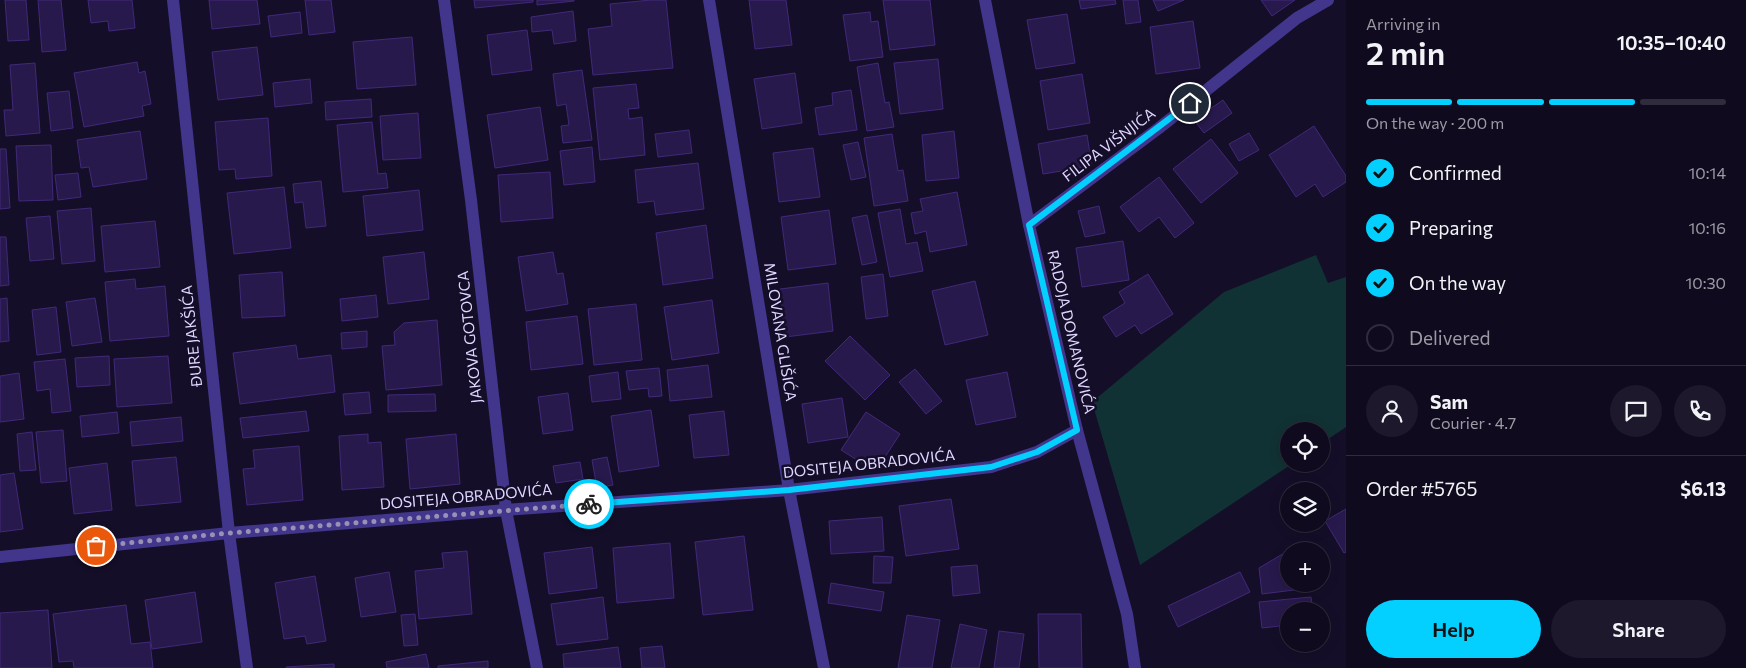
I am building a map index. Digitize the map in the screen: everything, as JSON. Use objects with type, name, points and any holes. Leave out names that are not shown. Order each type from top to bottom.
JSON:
[{"type":"street","name":"ĐURE JAKŠIĆA","points":[[172,0],[230,533],[247,668]]},
{"type":"street","name":"JAKOVA GOTOVCA","points":[[444,0],[471,200],[506,510],[537,668]]},
{"type":"street","name":"MILOVANA GLIŠIĆA","points":[[709,0],[789,490],[824,668]]},
{"type":"street","name":"RADOJA DOMANOVIĆA","points":[[986,0],[1029,225],[1077,430],[1127,614],[1135,668]]},
{"type":"street","name":"FILIPA VIŠNJIĆA","points":[[1029,225],[1159,128],[1298,18],[1328,0]]},
{"type":"street","name":"DOSITEJA OBRADOVIĆA","points":[[0,556],[230,533],[506,510],[789,490],[991,467],[1037,452],[1077,430]]},
{"type":"green space","points":[[1316,255],[1328,283],[1346,277],[1346,427],[1330,438],[1330,422],[1280,422],[1280,472],[1140,565],[1092,402],[1224,292]]},
{"type":"building","points":[[5,0],[26,0],[29,40],[8,41]]},
{"type":"building","points":[[38,0],[61,0],[66,50],[42,52]]},
{"type":"building","points":[[88,0],[132,0],[135,28],[109,31],[108,21],[91,23]]},
{"type":"building","points":[[209,0],[257,0],[260,24],[212,29]]},
{"type":"building","points":[[305,0],[331,0],[335,32],[309,35]]},
{"type":"building","points":[[474,0],[533,0],[533,2],[475,8]]},
{"type":"building","points":[[537,0],[574,0],[574,1],[537,5]]},
{"type":"building","points":[[666,0],[673,68],[593,75],[588,29],[612,26],[610,4]]},
{"type":"building","points":[[749,0],[786,0],[792,45],[755,49]]},
{"type":"building","points":[[883,0],[930,0],[935,45],[890,50]]},
{"type":"building","points":[[1079,0],[1115,0],[1116,4],[1081,9]]},
{"type":"building","points":[[1123,0],[1138,0],[1141,22],[1126,24]]},
{"type":"building","points":[[1153,0],[1184,0],[1158,11]]},
{"type":"building","points":[[1261,0],[1295,0],[1272,16]]},
{"type":"building","points":[[573,11],[576,41],[554,44],[552,30],[532,32],[531,17]]},
{"type":"building","points":[[300,12],[302,33],[271,37],[268,16]]},
{"type":"building","points":[[870,12],[871,22],[878,21],[883,57],[850,61],[843,15]]},
{"type":"building","points":[[1067,14],[1075,63],[1036,69],[1027,20]]},
{"type":"building","points":[[1193,21],[1200,68],[1156,74],[1150,27]]},
{"type":"building","points":[[527,30],[532,70],[492,75],[487,35]]},
{"type":"building","points":[[412,37],[416,85],[357,89],[353,42]]},
{"type":"building","points":[[257,47],[263,95],[218,100],[212,52]]},
{"type":"building","points":[[938,59],[943,109],[900,114],[894,63]]},
{"type":"building","points":[[137,62],[139,73],[145,71],[151,104],[142,106],[144,116],[84,127],[74,73]]},
{"type":"building","points":[[35,63],[40,133],[6,136],[4,110],[13,110],[10,65]]},
{"type":"building","points":[[878,63],[885,103],[889,102],[894,127],[867,131],[857,67]]},
{"type":"building","points":[[582,70],[592,140],[563,143],[561,126],[569,125],[566,104],[557,106],[553,74]]},
{"type":"building","points":[[795,73],[802,123],[762,129],[754,79]]},
{"type":"building","points":[[1082,74],[1090,123],[1048,130],[1040,81]]},
{"type":"building","points":[[310,79],[312,103],[275,107],[273,83]]},
{"type":"building","points":[[636,84],[639,108],[628,109],[629,119],[642,117],[645,155],[600,160],[593,88]]},
{"type":"building","points":[[851,90],[857,130],[819,135],[815,108],[833,105],[832,93]]},
{"type":"building","points":[[69,91],[73,128],[51,131],[47,93]]},
{"type":"building","points":[[371,99],[372,117],[326,120],[325,102]]},
{"type":"building","points":[[1223,100],[1232,113],[1204,133],[1194,120]]},
{"type":"building","points":[[540,107],[548,160],[495,168],[487,115]]},
{"type":"building","points":[[418,113],[421,158],[383,160],[380,116]]},
{"type":"building","points":[[268,118],[272,176],[236,179],[235,169],[219,170],[215,122]]},
{"type":"building","points":[[372,122],[378,174],[386,173],[388,188],[343,192],[337,125]]},
{"type":"building","points":[[1314,126],[1346,176],[1346,182],[1323,197],[1315,184],[1296,197],[1269,155]]},
{"type":"building","points":[[689,130],[692,153],[658,157],[655,134]]},
{"type":"building","points":[[140,131],[147,179],[93,187],[89,167],[81,168],[77,140]]},
{"type":"building","points":[[954,131],[959,178],[926,181],[922,135]]},
{"type":"building","points":[[1249,133],[1259,150],[1239,161],[1229,144]]},
{"type":"building","points":[[892,134],[898,171],[903,170],[908,201],[874,206],[864,138]]},
{"type":"building","points":[[1087,135],[1092,166],[1043,174],[1038,144]]},
{"type":"building","points":[[1211,139],[1238,173],[1201,203],[1173,169]]},
{"type":"building","points":[[858,142],[866,177],[851,180],[843,145]]},
{"type":"building","points":[[51,145],[53,200],[19,201],[16,146]]},
{"type":"building","points":[[592,147],[595,182],[564,185],[560,151]]},
{"type":"building","points":[[813,148],[820,197],[779,202],[773,153]]},
{"type":"building","points":[[0,149],[6,149],[10,208],[0,209]]},
{"type":"building","points":[[698,163],[704,209],[656,215],[654,201],[638,203],[635,170]]},
{"type":"building","points":[[550,172],[553,218],[501,222],[498,175]]},
{"type":"building","points":[[78,173],[81,197],[58,200],[55,175]]},
{"type":"building","points":[[1159,177],[1194,223],[1175,238],[1159,217],[1139,232],[1120,207]]},
{"type":"building","points":[[321,181],[326,226],[306,228],[303,202],[295,203],[293,184]]},
{"type":"building","points":[[284,187],[291,248],[234,254],[227,193]]},
{"type":"building","points":[[419,190],[423,230],[367,236],[363,196]]},
{"type":"building","points":[[957,192],[967,245],[930,252],[926,231],[915,234],[911,213],[923,211],[920,199]]},
{"type":"building","points":[[1099,206],[1105,233],[1085,237],[1078,211]]},
{"type":"building","points":[[91,208],[95,261],[62,264],[57,211]]},
{"type":"building","points":[[900,209],[906,244],[917,242],[923,271],[890,277],[878,213]]},
{"type":"building","points":[[829,210],[836,264],[788,270],[781,217]]},
{"type":"building","points":[[867,215],[877,262],[862,265],[852,218]]},
{"type":"building","points":[[50,216],[54,259],[30,261],[26,218]]},
{"type":"building","points":[[155,221],[160,267],[105,272],[101,226]]},
{"type":"building","points":[[706,225],[713,278],[663,285],[656,233]]},
{"type":"building","points":[[0,237],[6,237],[9,285],[0,286]]},
{"type":"building","points":[[1123,241],[1129,280],[1082,287],[1076,248]]},
{"type":"building","points":[[424,252],[429,299],[388,304],[383,257]]},
{"type":"building","points":[[553,252],[557,274],[563,273],[568,304],[526,311],[518,257]]},
{"type":"building","points":[[282,272],[285,316],[242,318],[239,275]]},
{"type":"building","points":[[883,274],[888,316],[866,319],[861,277]]},
{"type":"building","points":[[1148,274],[1173,314],[1141,334],[1135,325],[1116,337],[1103,317],[1125,303],[1119,292]]},
{"type":"building","points":[[135,279],[136,289],[165,286],[169,336],[110,341],[105,282]]},
{"type":"building","points":[[975,281],[988,335],[945,345],[932,291]]},
{"type":"building","points":[[828,283],[833,331],[785,337],[780,289]]},
{"type":"building","points":[[376,295],[378,317],[342,321],[340,299]]},
{"type":"building","points":[[7,298],[9,341],[0,342],[0,299]]},
{"type":"building","points":[[95,298],[102,342],[72,346],[66,302]]},
{"type":"building","points":[[712,300],[719,353],[672,360],[664,307]]},
{"type":"building","points":[[636,304],[642,360],[594,365],[588,309]]},
{"type":"building","points":[[56,307],[61,352],[37,355],[32,310]]},
{"type":"building","points":[[577,316],[583,364],[531,370],[526,322]]},
{"type":"building","points":[[437,320],[442,385],[386,390],[382,346],[395,345],[394,332],[404,323]]},
{"type":"building","points":[[367,331],[367,347],[342,349],[341,333]]},
{"type":"building","points":[[850,336],[890,375],[865,400],[825,361]]},
{"type":"building","points":[[296,345],[298,359],[331,355],[335,392],[240,404],[233,353]]},
{"type":"building","points":[[109,356],[110,385],[77,387],[75,358]]},
{"type":"building","points":[[168,356],[172,403],[117,407],[114,359]]},
{"type":"building","points":[[65,359],[71,411],[52,413],[50,389],[37,391],[34,362]]},
{"type":"building","points":[[708,365],[712,397],[670,401],[667,370]]},
{"type":"building","points":[[659,368],[662,396],[649,397],[648,388],[629,390],[626,371]]},
{"type":"building","points":[[915,369],[942,401],[926,414],[899,382]]},
{"type":"building","points":[[618,372],[621,399],[592,402],[589,376]]},
{"type":"building","points":[[1007,372],[1016,417],[976,425],[966,380]]},
{"type":"building","points":[[19,373],[24,419],[0,422],[0,376]]},
{"type":"building","points":[[369,392],[371,413],[345,415],[343,394]]},
{"type":"building","points":[[568,393],[573,430],[543,434],[538,397]]},
{"type":"building","points":[[435,394],[436,411],[388,412],[388,395]]},
{"type":"building","points":[[842,398],[848,437],[808,443],[802,404]]},
{"type":"building","points":[[651,410],[659,466],[619,472],[611,416]]},
{"type":"building","points":[[306,411],[309,431],[243,438],[240,418]]},
{"type":"building","points":[[724,411],[729,455],[694,458],[689,415]]},
{"type":"building","points":[[117,412],[119,433],[82,437],[80,416]]},
{"type":"building","points":[[866,412],[900,434],[881,463],[871,456],[865,465],[841,450]]},
{"type":"building","points":[[181,417],[183,441],[132,446],[130,422]]},
{"type":"building","points":[[63,430],[67,481],[41,483],[36,432]]},
{"type":"building","points":[[32,432],[36,470],[20,471],[17,434]]},
{"type":"building","points":[[368,434],[368,443],[381,442],[384,487],[342,490],[339,436]]},
{"type":"building","points":[[456,434],[460,484],[410,489],[406,439]]},
{"type":"building","points":[[299,446],[303,500],[247,505],[243,469],[255,468],[253,450]]},
{"type":"building","points":[[176,457],[181,502],[136,506],[132,461]]},
{"type":"building","points":[[607,457],[613,485],[597,488],[592,460]]},
{"type":"building","points":[[580,462],[583,479],[556,483],[553,466]]},
{"type":"building","points":[[107,463],[112,510],[74,514],[69,468]]},
{"type":"building","points":[[14,473],[23,529],[0,532],[0,475]]},
{"type":"building","points":[[951,499],[959,549],[906,556],[899,506]]},
{"type":"building","points":[[1346,509],[1346,552],[1344,553],[1330,529],[1330,518]]},
{"type":"building","points":[[882,517],[884,551],[831,554],[829,521]]},
{"type":"building","points":[[744,536],[753,610],[703,615],[695,542]]},
{"type":"building","points":[[670,543],[674,598],[617,603],[613,548]]},
{"type":"building","points":[[592,547],[597,588],[549,594],[544,553]]},
{"type":"building","points":[[467,551],[472,614],[419,619],[415,571],[444,568],[442,553]]},
{"type":"building","points":[[874,556],[893,557],[891,583],[873,583]]},
{"type":"building","points":[[1280,556],[1280,592],[1262,594],[1259,568]]},
{"type":"building","points":[[977,565],[980,593],[953,596],[951,567]]},
{"type":"building","points":[[389,572],[396,612],[361,617],[355,578]]},
{"type":"building","points":[[1240,572],[1250,592],[1178,627],[1168,606]]},
{"type":"building","points":[[315,576],[326,641],[307,644],[305,636],[284,639],[275,583]]},
{"type":"building","points":[[831,583],[884,592],[881,611],[828,603]]},
{"type":"building","points":[[195,592],[202,642],[152,649],[145,600]]},
{"type":"building","points":[[603,597],[608,639],[557,645],[551,604]]},
{"type":"building","points":[[1311,597],[1312,602],[1280,602],[1280,626],[1262,628],[1259,602]]},
{"type":"building","points":[[126,605],[131,644],[150,642],[153,668],[74,668],[73,661],[59,662],[53,614]]},
{"type":"building","points":[[48,610],[52,668],[0,668],[0,613]]},
{"type":"building","points":[[415,614],[418,645],[404,646],[401,615]]},
{"type":"building","points":[[1038,614],[1081,614],[1082,668],[1039,668]]},
{"type":"building","points":[[907,615],[940,620],[932,668],[898,668]]},
{"type":"building","points":[[960,624],[987,630],[979,668],[951,668]]},
{"type":"building","points":[[999,631],[1024,634],[1019,668],[994,668]]},
{"type":"building","points":[[662,646],[665,668],[642,668],[640,648]]},
{"type":"building","points":[[618,647],[621,668],[564,668],[563,654]]},
{"type":"building","points":[[426,654],[429,668],[387,668],[386,662]]},
{"type":"building","points":[[488,661],[488,668],[438,668],[438,666]]},
{"type":"building","points":[[334,664],[334,668],[286,668],[286,667]]},
{"type":"way so far","points":[[96,546],[230,533],[589,504]]},
{"type":"route","points":[[589,504],[789,490],[991,467],[1037,452],[1077,430],[1029,225],[1190,103]]}]
